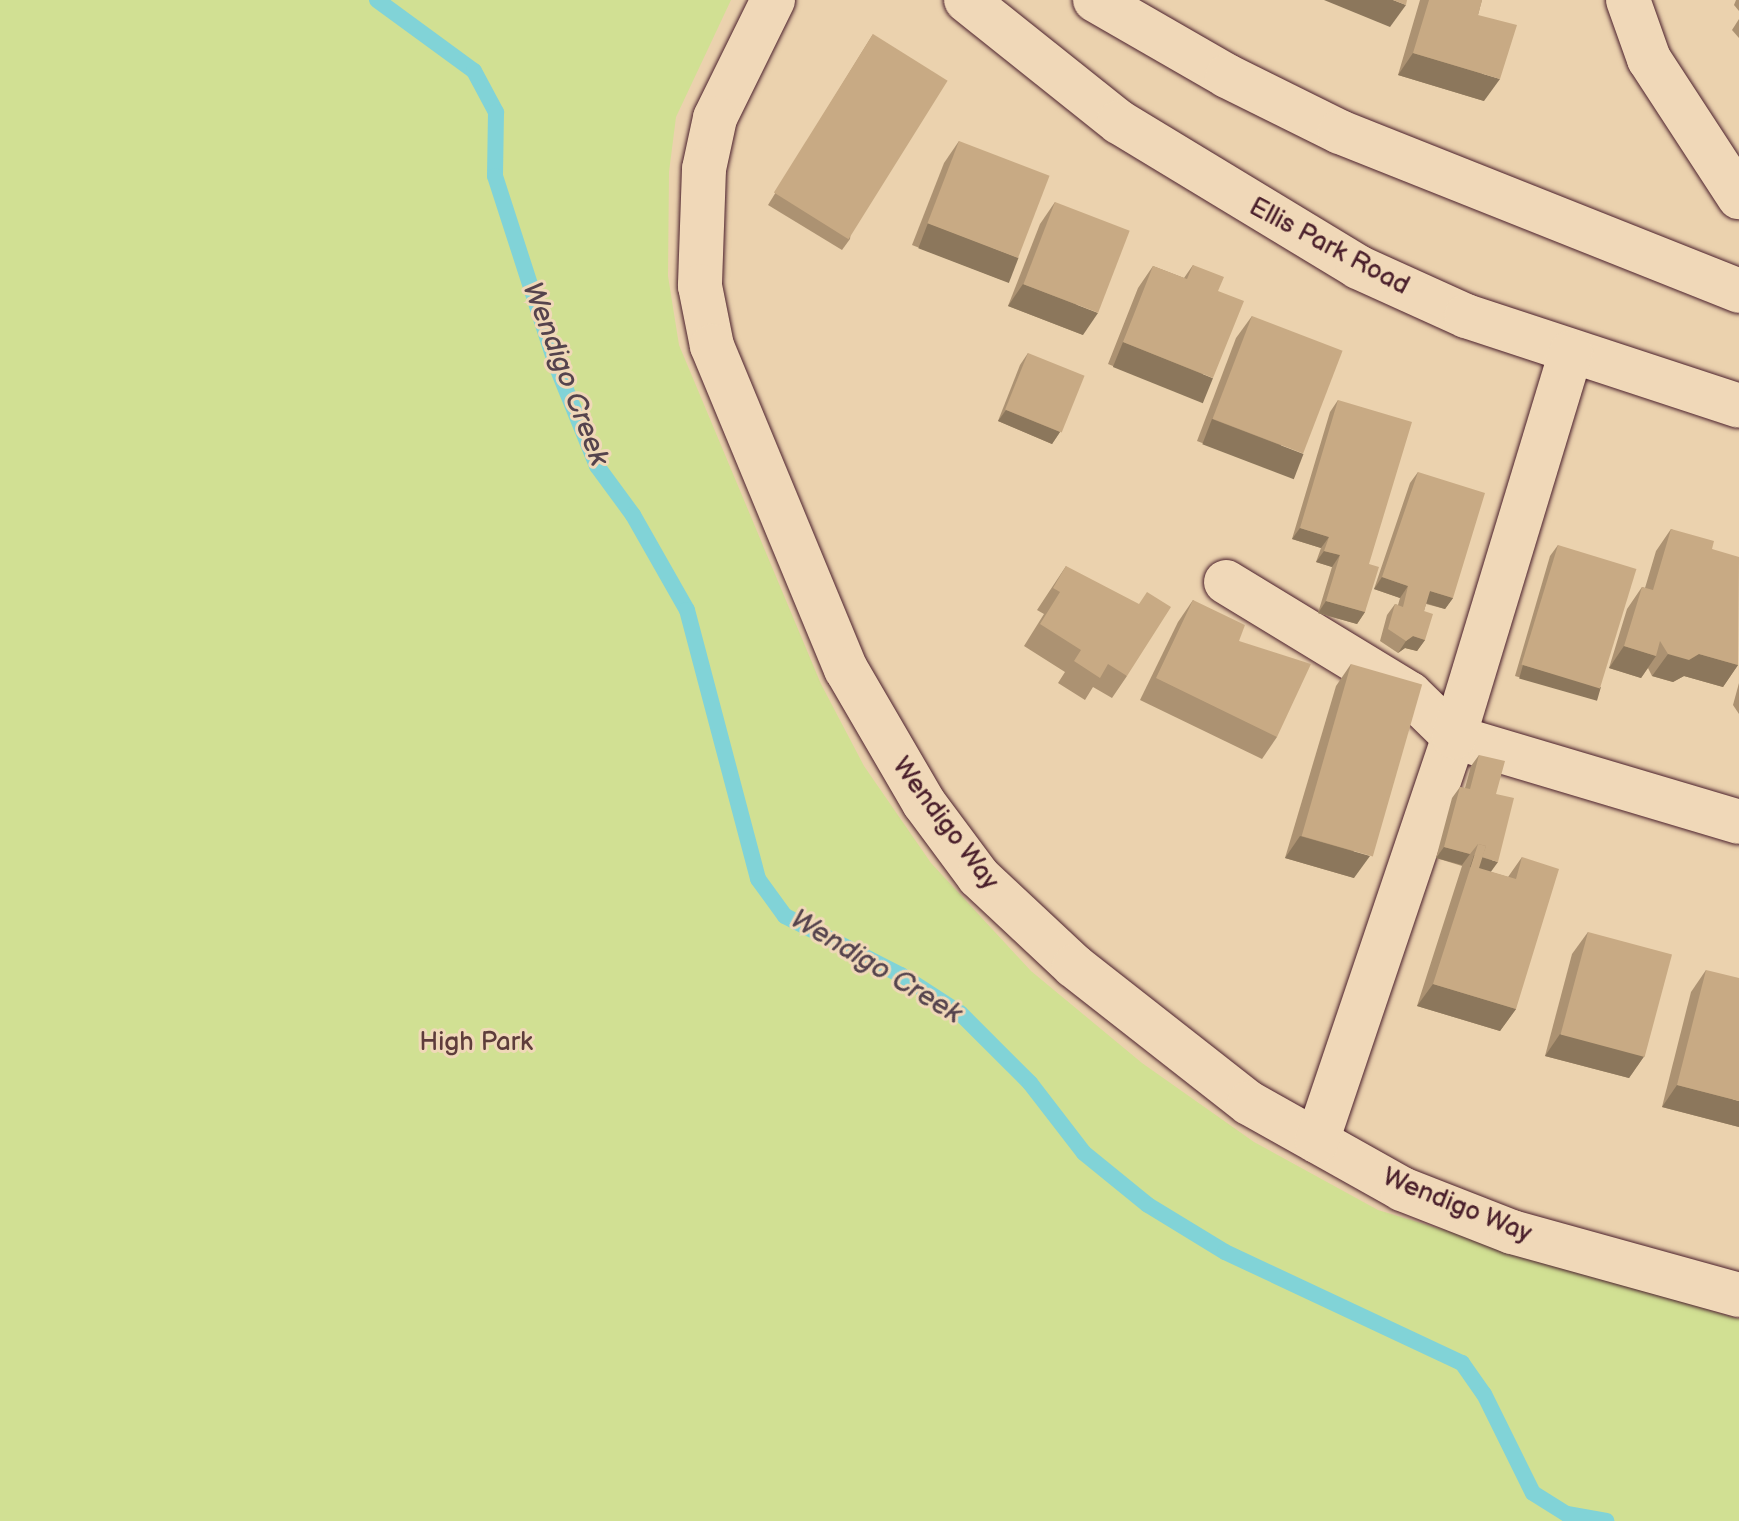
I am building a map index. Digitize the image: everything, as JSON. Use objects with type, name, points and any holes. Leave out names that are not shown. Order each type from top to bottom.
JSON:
[{"type":"street","name":"Wendigo Way","points":[[773,0],[715,118],[704,169],[700,286],[712,346],[846,669],[890,751],[979,877],[1074,966],[1163,1039],[1249,1103],[1402,1189],[1512,1232],[1739,1295]]},
{"type":"street","name":"Ellis Park Road","points":[[966,0],[1119,122],[1280,224],[1466,316],[1739,406]]},
{"type":"street","points":[[1095,0],[1203,63],[1340,132],[1739,291]]},
{"type":"street","points":[[1628,0],[1649,59],[1739,197]]},
{"type":"street","points":[[1317,1141],[1454,737],[1571,352]]},
{"type":"street","points":[[1226,582],[1410,694],[1454,737],[1739,822]]},
{"type":"green space","name":"High Park","points":[[0,0],[731,0],[676,117],[669,172],[668,276],[679,345],[821,684],[864,766],[931,863],[1031,971],[1142,1063],[1254,1142],[1378,1210],[1739,1319],[1739,1521],[0,1521]]},
{"type":"building","points":[[1429,0],[1482,0],[1478,15],[1517,25],[1500,79],[1413,53]]},
{"type":"building","points":[[873,34],[948,81],[849,239],[774,193]]},
{"type":"building","points":[[959,141],[1050,176],[1018,258],[927,223]]},
{"type":"building","points":[[1055,202],[1130,231],[1098,313],[1023,284]]},
{"type":"building","points":[[1193,265],[1224,277],[1218,291],[1244,301],[1213,378],[1123,342],[1153,266],[1187,279]]},
{"type":"building","points":[[1252,316],[1343,351],[1303,453],[1213,419]]},
{"type":"building","points":[[1028,353],[1085,376],[1062,432],[1005,410]]},
{"type":"building","points":[[1338,400],[1412,422],[1369,564],[1379,567],[1365,612],[1326,601],[1340,555],[1324,551],[1329,537],[1300,528]]},
{"type":"building","points":[[1418,472],[1485,493],[1453,598],[1430,591],[1424,611],[1433,614],[1425,640],[1413,636],[1406,641],[1388,629],[1395,604],[1403,607],[1408,586],[1382,577]]},
{"type":"building","points":[[1671,529],[1714,541],[1712,549],[1739,557],[1738,665],[1699,654],[1689,660],[1668,654],[1660,641],[1656,656],[1624,646],[1642,587],[1653,590]]},
{"type":"building","points":[[1558,545],[1636,569],[1600,689],[1521,665]]},
{"type":"building","points":[[1066,566],[1139,604],[1147,592],[1171,607],[1127,676],[1108,664],[1100,678],[1074,661],[1081,650],[1040,624],[1060,592],[1053,588]]},
{"type":"building","points":[[1193,600],[1245,625],[1239,641],[1311,664],[1277,737],[1156,678]]},
{"type":"building","points":[[1351,664],[1422,684],[1373,856],[1302,836]]},
{"type":"building","points":[[1479,755],[1505,761],[1496,794],[1514,798],[1498,862],[1482,857],[1486,846],[1478,844],[1470,854],[1444,847],[1460,787],[1470,789]]},
{"type":"building","points":[[1478,844],[1486,846],[1479,868],[1516,879],[1522,857],[1559,869],[1516,1009],[1433,984]]},
{"type":"building","points":[[1588,932],[1672,955],[1645,1057],[1561,1034]]},
{"type":"building","points":[[1706,970],[1739,978],[1739,1101],[1677,1085]]},
{"type":"waterway","name":"Wendigo Creek","points":[[377,0],[474,71],[496,112],[495,176],[556,365],[597,466],[633,515],[687,610],[758,879],[785,916],[901,975],[960,1013],[1030,1083],[1084,1153],[1148,1205],[1225,1252],[1462,1363],[1484,1394],[1533,1493],[1567,1514],[1606,1521]]}]
